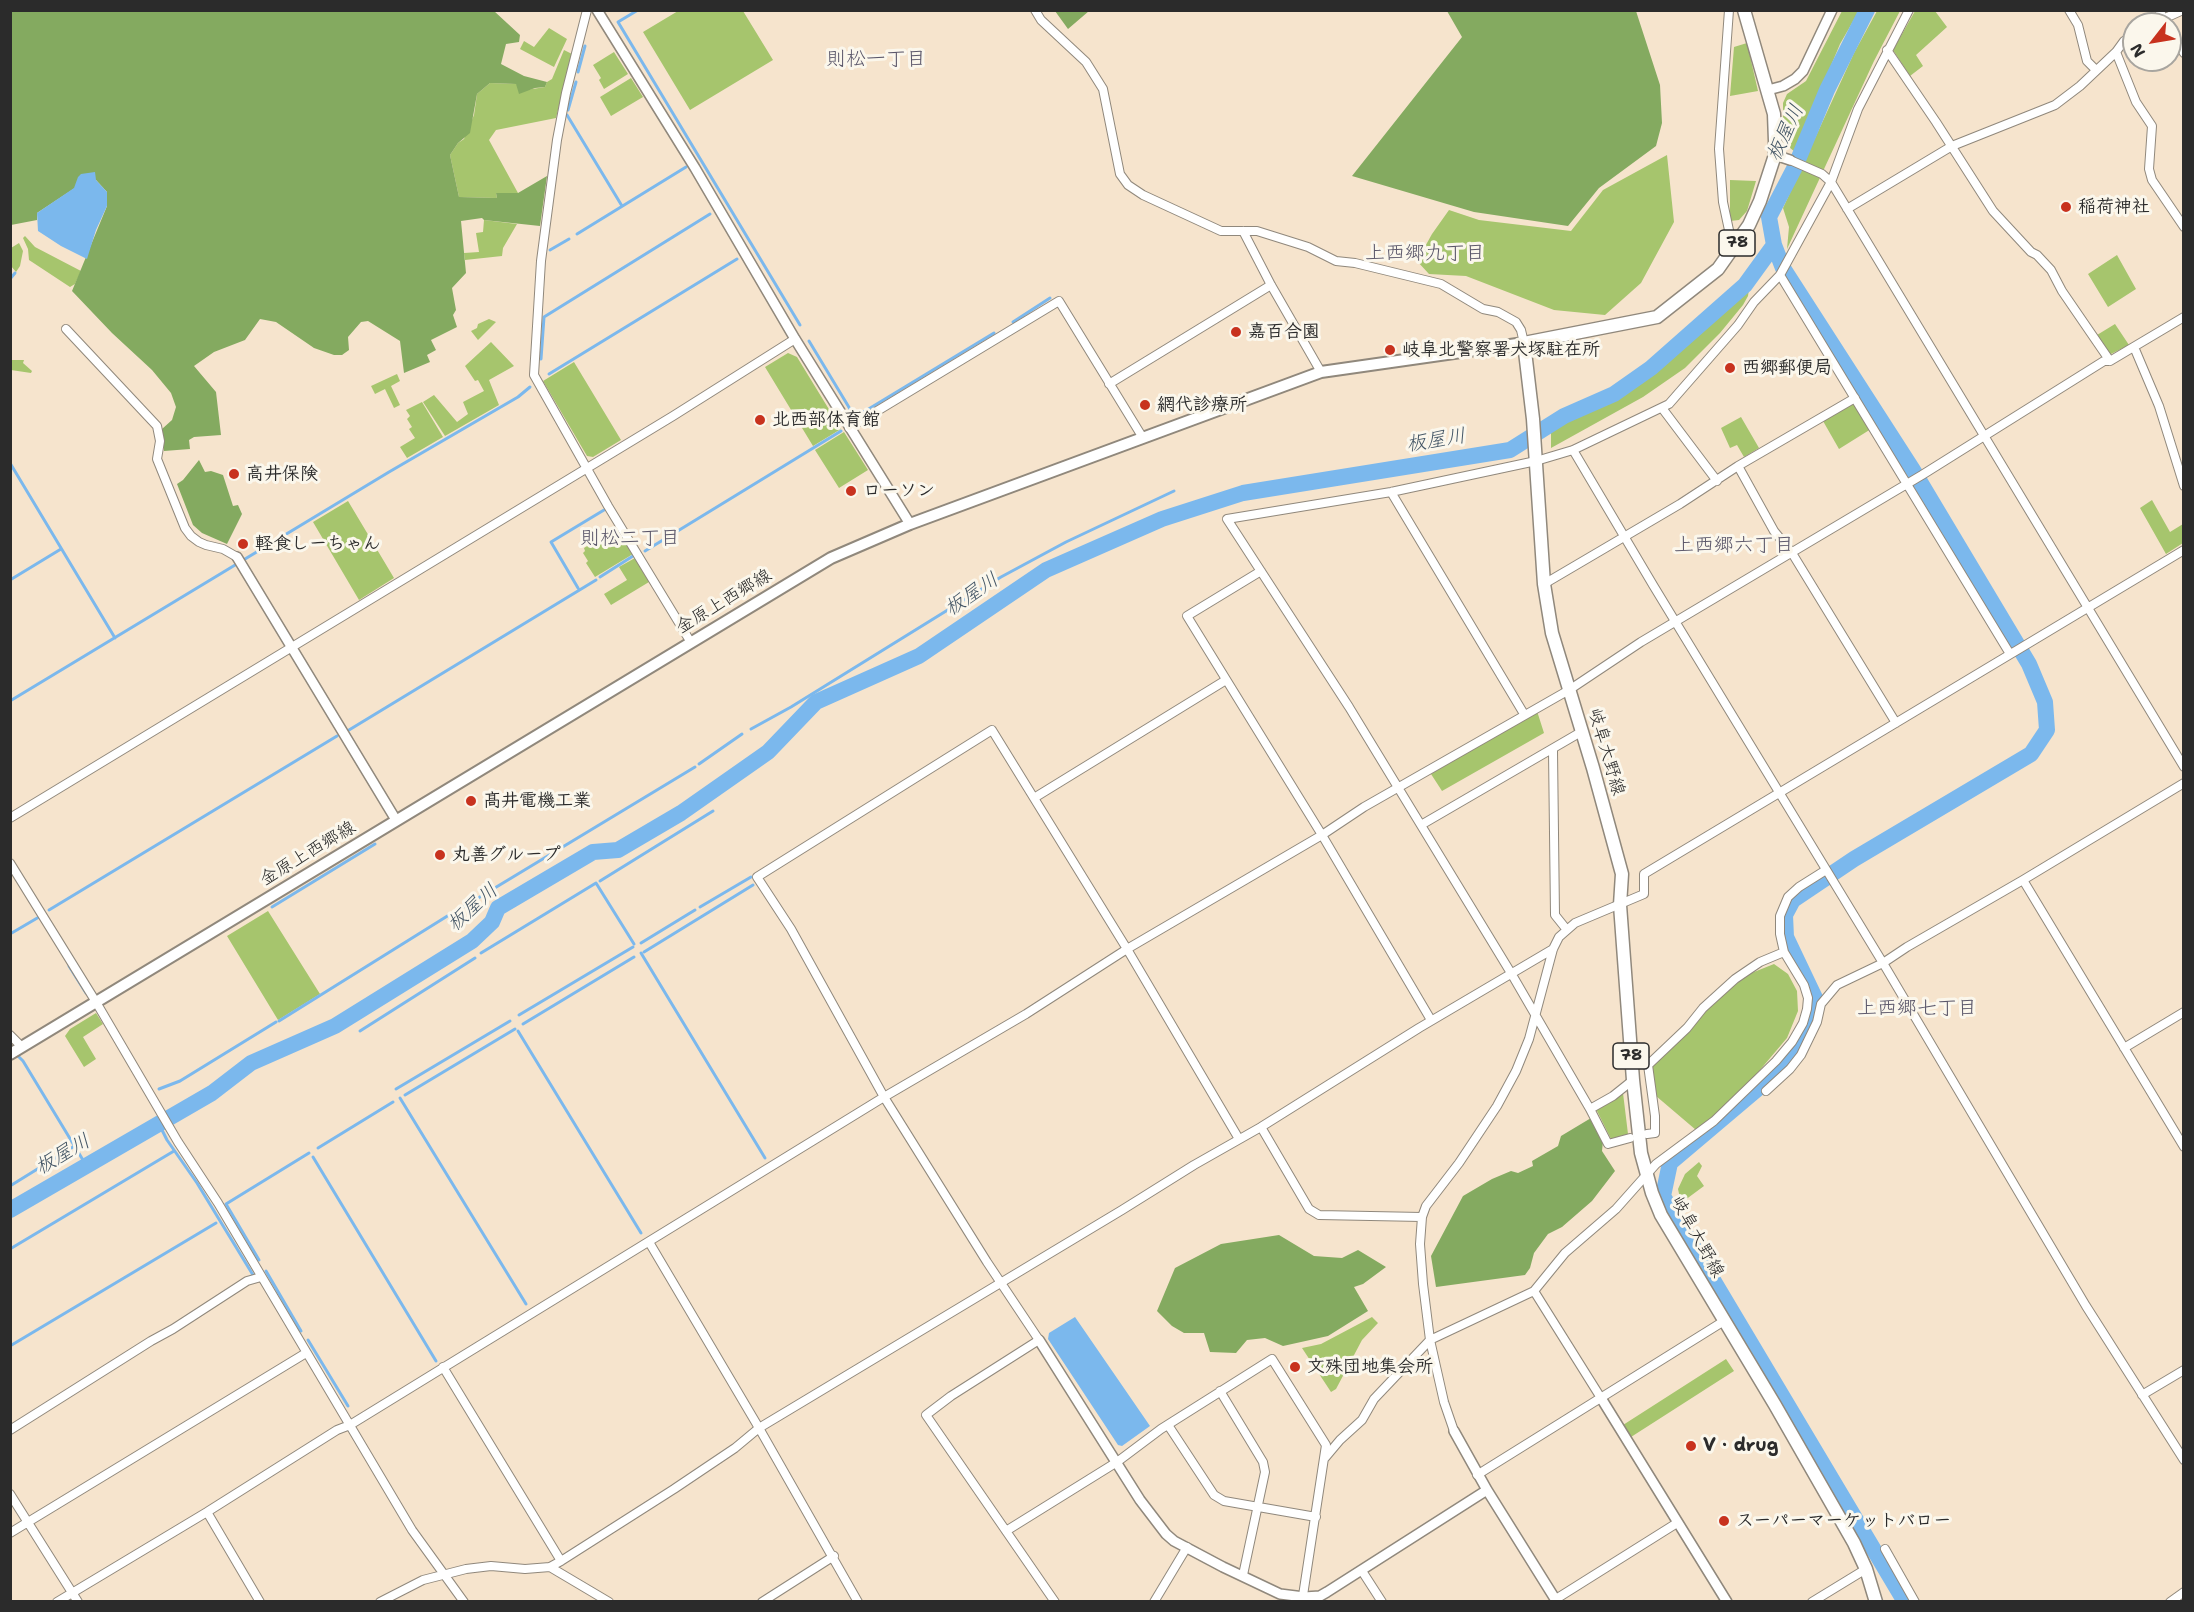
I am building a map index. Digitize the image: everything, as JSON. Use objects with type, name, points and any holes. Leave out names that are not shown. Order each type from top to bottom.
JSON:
[{"type":"main road","name":"78","points":[[1524,343],[1658,317],[1718,269],[1749,225],[1760,201],[1775,155],[1774,114],[1744,10]]},
{"type":"main road","name":"金原上西郷線","points":[[16,1050],[831,558],[910,524],[1321,372],[1524,343]]},
{"type":"main road","name":"岐阜大野線","points":[[1524,343],[1533,418],[1544,584],[1552,633],[1622,874],[1620,905],[1633,1080],[1641,1153],[1646,1173],[1661,1215],[1775,1405],[1854,1543],[1866,1569],[1876,1602]]},
{"type":"street","points":[[587,10],[557,140],[541,261],[534,375],[586,468],[690,642]]},
{"type":"street","points":[[597,10],[695,168],[849,428],[910,524]]},
{"type":"street","points":[[1035,10],[1041,20],[1086,62],[1103,89],[1120,174],[1128,185],[1143,195],[1221,231],[1257,231],[1289,240],[1336,261],[1355,263],[1441,284],[1483,309],[1498,312],[1516,322],[1521,330],[1524,343]]},
{"type":"street","points":[[1729,10],[1719,149],[1723,202],[1733,249]]},
{"type":"street","points":[[1768,90],[1784,86],[1803,71],[1832,10]]},
{"type":"street","points":[[1630,1138],[1608,1144],[1537,1015],[1349,707],[1227,519],[1391,492],[1573,450],[1669,404],[1738,326],[1754,302],[1780,275],[1831,182],[1858,109],[1909,10]]},
{"type":"street","points":[[2069,10],[2078,25],[2087,61],[2096,70]]},
{"type":"street","points":[[1847,209],[1952,146],[2055,105],[2080,86],[2122,44]]},
{"type":"street","points":[[1887,50],[1993,211],[2051,270],[2062,291],[2110,361]]},
{"type":"street","points":[[2116,52],[2136,102],[2152,126],[2149,169],[2152,180],[2184,226]]},
{"type":"street","points":[[1775,155],[1822,174],[1831,182],[2184,767]]},
{"type":"street","points":[[1243,231],[1321,372]]},
{"type":"street","points":[[1780,275],[2012,653]]},
{"type":"street","points":[[1109,384],[1271,285]]},
{"type":"street","points":[[849,428],[1059,301],[1143,438]]},
{"type":"street","points":[[57,1602],[884,1097],[1026,1014],[1127,949],[1322,835],[1364,807],[1569,690],[1641,642],[1922,475],[2104,361],[2110,361],[2184,317]]},
{"type":"street","points":[[66,329],[156,426],[160,441],[157,459],[174,505],[191,537],[206,545],[223,549],[237,558],[396,820]]},
{"type":"street","points":[[10,818],[673,416],[795,339]]},
{"type":"street","points":[[2134,347],[2159,406],[2184,486]]},
{"type":"street","points":[[1544,584],[1855,398]]},
{"type":"street","points":[[1662,408],[1717,481]]},
{"type":"street","points":[[1573,450],[1883,963],[2080,1296],[2184,1460]]},
{"type":"street","points":[[1738,466],[1774,531],[1792,553],[1896,723]]},
{"type":"street","points":[[1391,492],[1524,714]]},
{"type":"street","points":[[1677,1523],[1556,1600],[1487,1490],[1454,1431],[1444,1402],[1430,1340],[1420,1244],[1422,1217],[1426,1206],[1497,1106],[1516,1071],[1537,1015],[1553,949],[1559,937],[1575,923],[1644,894],[1644,874],[2012,653],[2088,610],[2184,550]]},
{"type":"street","points":[[1261,571],[1187,616],[1322,835],[1431,1020]]},
{"type":"street","points":[[1034,798],[1226,680]]},
{"type":"street","points":[[1239,1138],[1127,949],[992,730],[757,877],[791,929],[884,1097],[1117,1462],[1161,1529],[1174,1541],[1280,1594],[1303,1599],[1320,1596],[1487,1490]]},
{"type":"street","points":[[1421,825],[1553,751],[1581,732]]},
{"type":"street","points":[[1553,751],[1555,915],[1567,930]]},
{"type":"street","points":[[1766,1090],[1790,1069],[1801,1055],[1817,1022],[1821,1004],[1838,985],[1883,963],[2184,783]]},
{"type":"street","points":[[10,862],[178,1142],[218,1203],[412,1530],[463,1601]]},
{"type":"street","points":[[1324,1459],[1362,1420],[1374,1399],[1430,1340],[1534,1291],[1565,1253],[1616,1209],[1646,1173],[1714,1121],[1776,1061],[1792,1042],[1803,1023],[1808,998],[1797,972],[1784,952],[1780,934],[1780,916],[1788,897],[1826,870]]},
{"type":"street","points":[[2023,880],[2184,1146]]},
{"type":"street","points":[[380,1602],[423,1580],[445,1573],[491,1566],[525,1569],[550,1567],[561,1561],[674,1489],[735,1448],[759,1428],[1239,1138],[1261,1127],[1431,1020],[1553,949]]},
{"type":"street","points":[[1647,1134],[1655,1132],[1648,1065],[1687,1028],[1703,1008],[1735,979],[1760,962],[1784,952]]},
{"type":"street","points":[[2124,1048],[2184,1012]]},
{"type":"street","points":[[10,1035],[16,1050]]},
{"type":"street","points":[[1590,1108],[1613,1096],[1633,1080]]},
{"type":"street","points":[[1261,1127],[1309,1209],[1319,1215],[1422,1217]]},
{"type":"street","points":[[649,1242],[834,1556],[858,1602]]},
{"type":"street","points":[[10,1430],[247,1281],[261,1277]]},
{"type":"street","points":[[1534,1291],[1727,1602]]},
{"type":"street","points":[[1478,1475],[1724,1321]]},
{"type":"street","points":[[1039,1340],[951,1396],[926,1415],[1055,1602]]},
{"type":"street","points":[[10,1533],[306,1353]]},
{"type":"street","points":[[1006,1531],[1117,1462],[1168,1425],[1272,1359],[1326,1445],[1303,1599]]},
{"type":"street","points":[[443,1367],[561,1561]]},
{"type":"street","points":[[2142,1395],[2184,1371]]},
{"type":"street","points":[[1220,1391],[1263,1462],[1265,1472],[1243,1575]]},
{"type":"street","points":[[1168,1425],[1214,1495],[1224,1501],[1316,1517]]},
{"type":"street","points":[[10,1494],[78,1602]]},
{"type":"street","points":[[207,1512],[260,1602]]},
{"type":"street","points":[[1154,1602],[1187,1547]]},
{"type":"street","points":[[1885,1549],[1915,1602]]},
{"type":"street","points":[[762,1602],[834,1556]]},
{"type":"street","points":[[550,1567],[609,1602]]},
{"type":"street","points":[[1812,1602],[1866,1569]]},
{"type":"street","points":[[1362,1571],[1382,1602]]},
{"type":"street","points":[[2170,1602],[2184,1592]]},
{"type":"green space","points":[[11,11],[494,11],[520,35],[519,42],[506,44],[501,64],[524,76],[547,82],[545,87],[519,94],[516,84],[490,83],[477,94],[470,133],[458,143],[450,155],[459,197],[497,198],[496,193],[518,193],[547,176],[540,226],[482,218],[461,221],[466,273],[452,288],[456,310],[453,315],[457,327],[431,340],[436,350],[427,355],[430,362],[404,373],[400,341],[368,321],[361,322],[348,337],[349,350],[342,355],[334,355],[314,348],[276,322],[260,319],[245,340],[214,352],[194,366],[216,392],[221,435],[194,437],[189,440],[190,449],[164,451],[162,429],[172,420],[176,407],[171,393],[152,370],[72,291],[107,206],[107,192],[96,180],[75,188],[37,213],[37,220],[11,225]]},
{"type":"green space","points":[[678,11],[743,11],[773,60],[690,110],[643,32]]},
{"type":"green space","points":[[1055,11],[1089,11],[1068,29]]},
{"type":"green space","points":[[1447,11],[1636,11],[1660,85],[1662,123],[1656,146],[1599,188],[1568,226],[1474,212],[1352,176],[1462,37]]},
{"type":"green space","points":[[1842,11],[1859,11],[1840,44],[1795,152],[1783,142],[1783,103],[1787,94],[1806,81]]},
{"type":"green space","points":[[1877,11],[1900,11],[1874,61],[1787,249],[1789,227],[1783,208],[1854,53]]},
{"type":"green space","points":[[1915,11],[1935,11],[1947,27],[1916,55],[1923,66],[1910,76],[1893,50]]},
{"type":"green space","points":[[549,28],[567,39],[554,67],[520,49],[524,41],[534,47]]},
{"type":"green space","points":[[1747,43],[1758,91],[1730,96],[1734,47]]},
{"type":"green space","points":[[564,50],[572,54],[556,118],[496,130],[489,140],[518,193],[496,193],[497,198],[459,197],[450,155],[458,143],[464,139],[474,115],[477,94],[490,83],[516,84],[526,90],[545,87],[552,79]]},
{"type":"green space","points":[[614,52],[628,74],[604,89],[599,80],[601,78],[593,65]]},
{"type":"green space","points":[[631,78],[643,97],[611,116],[600,97]]},
{"type":"green space","points":[[1667,155],[1674,222],[1641,283],[1605,315],[1554,310],[1466,276],[1429,274],[1417,261],[1449,210],[1479,220],[1571,231],[1603,190]]},
{"type":"green space","points":[[1730,180],[1756,181],[1747,211],[1739,220],[1730,221]]},
{"type":"green space","points":[[484,220],[517,224],[503,248],[502,256],[465,260],[464,253],[479,252],[476,233],[483,232]]},
{"type":"green space","points":[[25,236],[35,247],[81,271],[75,284],[70,287],[29,260],[28,249],[23,238]]},
{"type":"green space","points":[[19,243],[23,251],[20,266],[16,272],[11,266],[11,248]]},
{"type":"green space","points":[[2117,255],[2136,289],[2108,307],[2088,274]]},
{"type":"green space","points":[[1749,289],[1743,305],[1720,333],[1685,368],[1643,397],[1551,448],[1551,426],[1601,406],[1638,384],[1680,352]]},
{"type":"green space","points":[[489,319],[496,322],[478,340],[471,331],[477,328],[478,324]]},
{"type":"green space","points":[[2115,324],[2129,345],[2109,355],[2097,335]]},
{"type":"green space","points":[[491,342],[514,366],[489,380],[499,405],[445,436],[423,402],[434,395],[457,422],[468,414],[463,402],[484,391],[478,380],[475,381],[465,366]]},
{"type":"green space","points":[[788,353],[797,357],[841,429],[813,446],[765,367]]},
{"type":"green space","points":[[11,360],[24,360],[23,363],[32,371],[31,373],[11,370]]},
{"type":"green space","points":[[574,362],[621,440],[593,457],[587,456],[543,381]]},
{"type":"green space","points":[[397,374],[400,381],[391,386],[400,405],[394,408],[385,389],[375,394],[371,386]]},
{"type":"green space","points":[[422,402],[443,437],[407,458],[400,447],[415,438],[409,429],[412,427],[407,419],[410,416],[406,410]]},
{"type":"green space","points":[[1852,403],[1857,405],[1871,429],[1839,449],[1823,421]]},
{"type":"green space","points":[[1741,417],[1759,448],[1744,457],[1737,445],[1730,448],[1721,428]]},
{"type":"green space","points":[[844,432],[868,470],[839,488],[815,450]]},
{"type":"green space","points":[[199,460],[205,472],[211,471],[223,475],[233,506],[238,505],[242,514],[227,544],[202,533],[193,525],[177,484]]},
{"type":"green space","points":[[2152,500],[2170,532],[2183,524],[2183,543],[2166,554],[2140,508]]},
{"type":"green space","points":[[348,501],[394,578],[359,600],[313,522]]},
{"type":"green space","points":[[617,528],[633,554],[595,577],[586,563],[588,561],[583,553],[584,548]]},
{"type":"green space","points":[[635,558],[649,582],[611,605],[604,594],[627,580],[619,567]]},
{"type":"green space","points":[[1537,711],[1544,733],[1442,791],[1431,774]]},
{"type":"green space","points":[[268,911],[320,994],[278,1020],[227,936]]},
{"type":"green space","points":[[1774,964],[1788,974],[1797,991],[1798,1011],[1787,1038],[1743,1090],[1705,1125],[1696,1130],[1649,1090],[1648,1071],[1679,1040],[1705,1008],[1749,974]]},
{"type":"green space","points":[[96,1013],[103,1024],[83,1037],[96,1059],[84,1067],[65,1036],[70,1029]]},
{"type":"green space","points":[[1623,1093],[1628,1134],[1611,1139],[1596,1109]]},
{"type":"green space","points":[[1591,1118],[1603,1141],[1602,1151],[1615,1171],[1592,1201],[1562,1227],[1548,1234],[1534,1253],[1530,1268],[1525,1275],[1436,1287],[1431,1256],[1463,1196],[1492,1179],[1511,1171],[1518,1173],[1533,1166],[1532,1161],[1558,1146],[1561,1136]]},
{"type":"green space","points":[[1699,1162],[1702,1166],[1697,1176],[1704,1186],[1681,1203],[1678,1189],[1685,1174]]},
{"type":"green space","points":[[1279,1235],[1314,1256],[1342,1258],[1358,1250],[1386,1267],[1363,1284],[1354,1287],[1368,1311],[1328,1336],[1283,1346],[1265,1338],[1247,1340],[1236,1353],[1210,1352],[1204,1333],[1184,1333],[1172,1326],[1157,1311],[1175,1268],[1221,1244]]},
{"type":"green space","points":[[1372,1317],[1378,1323],[1362,1340],[1336,1389],[1331,1392],[1302,1348],[1321,1344]]},
{"type":"green space","points":[[1726,1359],[1734,1371],[1631,1437],[1623,1425]]},
{"type":"water","points":[[95,172],[96,180],[107,192],[107,206],[96,230],[87,259],[38,231],[37,213],[74,188],[81,174]]},
{"type":"water","points":[[1075,1317],[1150,1426],[1122,1446],[1118,1445],[1048,1339],[1049,1333]]},
{"type":"waterway","points":[[638,10],[618,22],[800,325]]},
{"type":"waterway","points":[[1867,10],[1827,90],[1795,167],[1769,217],[1774,245],[1783,268],[1913,470],[2029,664],[2045,702],[2047,730],[2031,754],[1854,859],[1793,900],[1785,915],[1786,937],[1815,998],[1808,1029],[1788,1058],[1761,1086],[1670,1163],[1663,1196],[1905,1602]]},
{"type":"waterway","points":[[578,72],[585,46]]},
{"type":"waterway","points":[[568,110],[576,82]]},
{"type":"waterway","points":[[567,115],[622,206]]},
{"type":"waterway","points":[[577,234],[686,167]]},
{"type":"waterway","points":[[541,359],[544,317],[710,214]]},
{"type":"waterway","points":[[550,250],[569,239]]},
{"type":"waterway","name":"板屋川","points":[[10,1210],[212,1093],[251,1063],[335,1026],[472,941],[492,922],[498,908],[593,852],[618,850],[681,813],[768,752],[816,702],[919,656],[1046,570],[1162,519],[1243,493],[1510,450],[1564,416],[1614,394],[1651,368],[1745,285],[1774,245]]},
{"type":"waterway","points":[[549,374],[737,259]]},
{"type":"waterway","points":[[10,279],[15,273]]},
{"type":"waterway","points":[[1013,322],[1050,298]]},
{"type":"waterway","points":[[857,416],[994,333]]},
{"type":"waterway","points":[[809,341],[853,414]]},
{"type":"waterway","points":[[10,701],[389,472],[518,397],[530,387]]},
{"type":"waterway","points":[[645,551],[841,431]]},
{"type":"waterway","points":[[10,463],[115,638]]},
{"type":"waterway","points":[[751,729],[791,707],[1001,577],[1066,542],[1174,491]]},
{"type":"waterway","points":[[578,588],[551,542],[604,510]]},
{"type":"waterway","points":[[10,580],[61,549]]},
{"type":"waterway","points":[[600,577],[633,556]]},
{"type":"waterway","points":[[349,730],[596,580]]},
{"type":"waterway","points":[[699,764],[742,734]]},
{"type":"waterway","points":[[49,910],[337,736]]},
{"type":"waterway","points":[[455,912],[695,767]]},
{"type":"waterway","points":[[600,881],[713,811]]},
{"type":"waterway","points":[[272,907],[375,844]]},
{"type":"waterway","points":[[700,907],[751,877]]},
{"type":"waterway","points":[[481,953],[596,883],[634,944]]},
{"type":"waterway","points":[[644,952],[753,885]]},
{"type":"waterway","points":[[641,943],[695,910]]},
{"type":"waterway","points":[[279,1021],[449,915]]},
{"type":"waterway","points":[[10,934],[39,917]]},
{"type":"waterway","points":[[519,1015],[633,947]]},
{"type":"waterway","points":[[641,953],[765,1158]]},
{"type":"waterway","points":[[523,1024],[634,957]]},
{"type":"waterway","points":[[360,1031],[475,958]]},
{"type":"waterway","points":[[69,966],[86,993]]},
{"type":"waterway","points":[[396,1089],[510,1021]]},
{"type":"waterway","points":[[159,1089],[180,1081],[276,1022]]},
{"type":"waterway","points":[[405,1095],[515,1029]]},
{"type":"waterway","points":[[518,1031],[641,1233]]},
{"type":"waterway","points":[[16,1054],[23,1061],[86,1165]]},
{"type":"waterway","points":[[400,1098],[526,1304]]},
{"type":"waterway","points":[[318,1148],[393,1102]]},
{"type":"waterway","points":[[159,1124],[253,1275]]},
{"type":"waterway","points":[[10,1186],[73,1147]]},
{"type":"waterway","points":[[10,1249],[174,1151]]},
{"type":"waterway","points":[[259,1260],[226,1204],[309,1153]]},
{"type":"waterway","points":[[313,1157],[436,1361]]},
{"type":"waterway","points":[[10,1346],[216,1223]]},
{"type":"waterway","points":[[266,1271],[301,1331]]},
{"type":"waterway","points":[[308,1340],[348,1406]]},
{"type":"place","name":"稲荷神社","points":[[2066,207]]},
{"type":"place","name":"嘉百合園","points":[[1236,332]]},
{"type":"place","name":"岐阜北警察署犬塚駐在所","points":[[1390,350]]},
{"type":"place","name":"西郷郵便局","points":[[1730,368]]},
{"type":"place","name":"網代診療所","points":[[1145,405]]},
{"type":"place","name":"北西部体育館","points":[[760,420]]},
{"type":"place","name":"高井保険","points":[[234,474]]},
{"type":"place","name":"ローソン","points":[[851,491]]},
{"type":"place","name":"軽食しーちゃん","points":[[243,544]]},
{"type":"place","name":"髙井電機工業","points":[[471,801]]},
{"type":"place","name":"丸善グループ","points":[[440,855]]},
{"type":"place","name":"文殊団地集会所","points":[[1295,1367]]},
{"type":"place","name":"V・drug","points":[[1691,1446]]},
{"type":"place","name":"スーパーマーケットバロー","points":[[1724,1521]]},
{"type":"district","name":"則松一丁目","points":[[876,60]]},
{"type":"district","name":"上西郷九丁目","points":[[1425,254]]},
{"type":"district","name":"則松二丁目","points":[[630,539]]},
{"type":"district","name":"上西郷六丁目","points":[[1734,546]]},
{"type":"district","name":"上西郷七丁目","points":[[1917,1009]]}]
